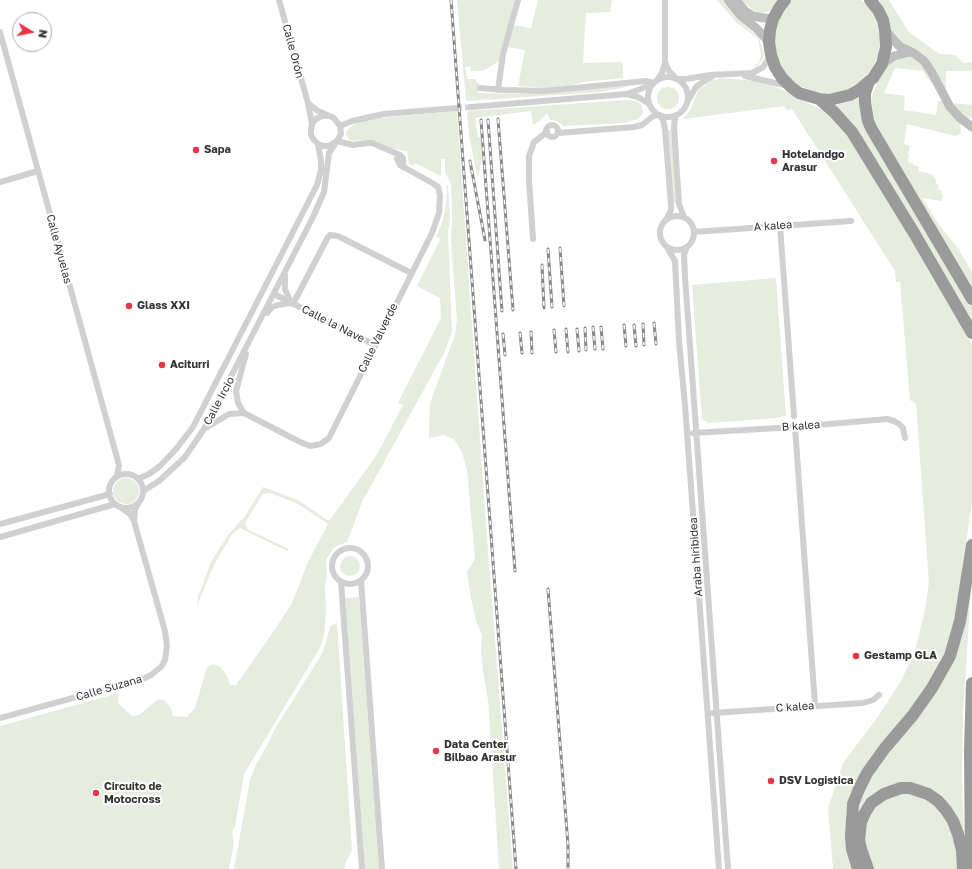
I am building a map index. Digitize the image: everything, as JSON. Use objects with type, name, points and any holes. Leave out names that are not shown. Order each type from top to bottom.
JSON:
[{"type":"highway","points":[[780,7],[770,30],[769,42],[775,67],[782,78],[791,87],[809,97],[829,100],[840,99],[850,95],[868,84],[882,64],[886,47],[885,30],[878,10],[870,0]]},
{"type":"highway","points":[[868,84],[865,93],[865,103],[871,128],[972,299]]},
{"type":"highway","points":[[819,99],[834,112],[852,132],[914,233],[972,333]]},
{"type":"highway","points":[[858,869],[851,837],[853,804],[859,788],[871,766],[913,715],[932,688],[950,656],[960,621],[972,545]]},
{"type":"highway","points":[[971,869],[970,751],[972,683]]},
{"type":"highway","points":[[868,869],[859,840],[861,822],[865,813],[871,803],[884,794],[892,790],[906,788],[920,790],[928,794],[938,801],[946,810],[953,821],[958,834],[962,851],[963,869]]},
{"type":"street","name":"Calle Orón","points":[[279,0],[308,103],[312,124]]},
{"type":"street","points":[[498,90],[503,54],[518,0]]},
{"type":"street","points":[[647,120],[649,104],[648,96],[654,82],[662,73],[665,62],[665,0]]},
{"type":"street","points":[[728,0],[740,15],[756,28],[769,42]]},
{"type":"street","points":[[736,0],[745,11],[753,16],[764,18],[780,7]]},
{"type":"street","points":[[885,30],[899,46],[920,57],[924,61],[931,70],[950,107],[960,118],[972,127]]},
{"type":"street","name":"Calle Ayuelas","points":[[0,32],[119,465]]},
{"type":"street","points":[[882,64],[894,56],[910,52]]},
{"type":"street","points":[[472,107],[627,94],[664,77],[677,79],[741,75],[758,71],[763,67],[771,55]]},
{"type":"street","points":[[665,62],[669,71],[687,88],[688,101]]},
{"type":"street","points":[[741,75],[791,87]]},
{"type":"street","points":[[627,94],[640,98],[649,104],[652,111],[659,116],[665,118],[675,117],[684,111],[696,87],[714,76]]},
{"type":"street","points":[[480,88],[544,91],[646,81],[654,82]]},
{"type":"street","points":[[308,103],[318,111],[334,118],[340,126],[341,134],[336,142],[329,146],[323,146],[318,144],[311,135],[312,124],[316,119],[322,116],[329,116]]},
{"type":"street","points":[[340,126],[352,121],[384,114],[456,108]]},
{"type":"street","points":[[546,134],[552,137],[556,136],[560,131],[634,127],[642,125],[647,120],[659,116]]},
{"type":"street","points":[[659,116],[664,123],[671,205],[671,210],[661,225],[661,240],[667,247],[677,250],[687,247],[691,243],[694,232],[691,223],[684,217],[678,215],[667,218]]},
{"type":"street","points":[[675,117],[674,128],[679,204],[684,217]]},
{"type":"street","points":[[533,238],[529,156],[534,142],[546,134],[547,128],[550,125],[555,125],[560,131]]},
{"type":"street","name":"Calle Ircio","points":[[143,491],[159,481],[185,457],[204,429],[262,319],[321,200],[325,186],[329,153],[336,142]]},
{"type":"street","name":"Calle Valverde","points":[[244,413],[310,446],[321,444],[329,438],[436,222],[440,204],[439,190],[434,184],[403,167],[403,158],[400,155],[372,143],[353,145],[336,142]]},
{"type":"street","name":"Calle Ircio","points":[[138,478],[149,474],[164,462],[193,428],[320,178],[321,161],[318,144]]},
{"type":"street","points":[[0,182],[38,171]]},
{"type":"street","name":"A kalea","points":[[694,232],[851,221]]},
{"type":"street","points":[[780,226],[794,416]]},
{"type":"street","points":[[292,303],[328,237],[332,235],[338,236],[411,273]]},
{"type":"street","name":"Araba hiribidea","points":[[667,247],[675,261],[679,341],[719,869]]},
{"type":"street","name":"Araba hiribidea","points":[[687,247],[684,260],[728,869]]},
{"type":"street","points":[[274,294],[269,284],[280,265],[279,258]]},
{"type":"street","points":[[286,271],[285,289],[292,303]]},
{"type":"street","name":"Calle Ircio","points":[[247,321],[252,318],[264,296],[274,294]]},
{"type":"street","name":"Calle la Nave","points":[[274,294],[375,345]]},
{"type":"street","name":"Calle la Nave","points":[[262,319],[272,307],[278,304],[292,303]]},
{"type":"street","points":[[204,429],[223,416],[244,413],[238,403],[236,391],[247,347]]},
{"type":"street","name":"B kalea","points":[[687,433],[795,427],[886,419],[894,421],[903,428],[905,438]]},
{"type":"street","points":[[795,427],[815,705]]},
{"type":"street","points":[[119,465],[124,471],[138,478],[141,482],[143,491]]},
{"type":"street","points":[[0,524],[110,494],[110,489],[117,476],[119,465]]},
{"type":"street","points":[[114,480],[116,477],[124,474],[132,475]]},
{"type":"street","name":"Calle Suzana","points":[[134,521],[135,508],[143,491]]},
{"type":"street","name":"Calle Suzana","points":[[0,718],[145,678],[152,675],[165,660],[167,646],[164,631],[134,521],[130,514],[117,505],[110,494]]},
{"type":"street","points":[[0,536],[117,505],[130,507],[139,502]]},
{"type":"street","points":[[341,582],[351,584],[361,581],[368,572],[368,560],[361,551],[350,548],[339,552],[333,562],[334,573],[341,582],[362,869]]},
{"type":"street","points":[[361,581],[382,869]]},
{"type":"street","name":"C kalea","points":[[708,714],[815,705],[863,703],[873,700],[879,695]]},
{"type":"shaded area","points":[[457,0],[515,0],[499,61],[483,71],[471,71],[470,66],[465,67],[467,79],[476,79],[476,82],[479,83],[478,93],[522,94],[631,86],[601,92],[466,101]]},
{"type":"shaded area","points":[[538,0],[612,0],[610,12],[586,13],[583,63],[623,62],[623,78],[545,88],[518,86],[525,50],[507,47],[513,25],[531,28]]},
{"type":"shaded area","points":[[717,0],[722,0],[734,16],[759,38],[764,54],[762,60],[755,67],[754,66],[759,62],[761,54],[758,39],[736,22]]},
{"type":"shaded area","points":[[741,0],[777,0],[770,11],[760,13],[753,10]]},
{"type":"shaded area","points":[[792,0],[861,0],[868,6],[877,20],[880,37],[879,53],[872,69],[861,81],[847,90],[830,94],[814,92],[798,85],[786,74],[777,60],[774,44],[775,27],[782,11]]},
{"type":"shaded area","points":[[877,0],[889,0],[908,31],[939,54],[955,55],[963,63],[972,62],[972,71],[946,71],[946,92],[932,66],[893,38],[890,25]]},
{"type":"shaded area","points":[[903,56],[912,57],[919,61],[926,69],[933,84],[923,71],[895,68],[884,93],[905,96],[904,110],[936,115],[938,101],[942,101],[948,112],[960,123],[960,134],[955,136],[907,124],[904,144],[910,146],[908,154],[909,163],[913,163],[913,165],[919,167],[918,171],[932,174],[936,180],[936,184],[939,185],[938,189],[942,191],[942,201],[922,198],[940,226],[957,247],[972,272],[972,288],[880,134],[873,119],[870,106],[878,81],[888,65],[896,58]]},
{"type":"shaded area","points":[[722,78],[755,81],[773,86],[828,112],[849,137],[938,283],[972,344],[972,502],[954,625],[945,652],[933,678],[852,791],[846,811],[846,835],[853,869],[833,869],[828,809],[843,763],[877,718],[901,681],[915,651],[925,610],[929,582],[916,404],[910,400],[900,282],[896,282],[895,271],[792,109],[787,110],[784,106],[683,119],[690,110],[699,89],[710,81]]},
{"type":"shaded area","points":[[664,87],[672,87],[679,94],[679,102],[672,109],[664,109],[657,102],[657,94]]},
{"type":"shaded area","points":[[860,97],[925,226],[972,307],[972,325],[853,126],[836,105]]},
{"type":"shaded area","points":[[627,100],[640,103],[643,113],[638,119],[623,123],[563,126],[557,121],[550,120],[547,113],[541,120],[533,125],[531,111],[475,118],[478,137],[481,137],[482,158],[478,178],[469,136],[467,111]]},
{"type":"shaded area","points":[[952,104],[972,105],[972,117],[966,119]]},
{"type":"shaded area","points":[[457,111],[486,525],[513,869],[499,869],[488,700],[481,651],[482,635],[477,624],[467,572],[475,559],[467,470],[462,452],[454,439],[443,435],[429,438],[430,403],[455,335],[457,320],[451,241],[451,184],[445,172],[445,159],[441,159],[441,176],[415,163],[413,166],[409,164],[407,151],[394,149],[367,140],[350,141],[346,134],[348,129],[353,125],[363,121]]},
{"type":"shaded area","points":[[668,130],[671,130],[677,203],[673,203]]},
{"type":"shaded area","points":[[448,185],[450,217],[448,233],[452,332],[444,353],[362,502],[347,542],[334,547],[326,560],[326,613],[324,636],[321,646],[244,774],[235,826],[232,832],[234,843],[229,869],[0,869],[0,726],[119,693],[118,703],[132,716],[139,715],[158,699],[164,700],[170,707],[173,716],[187,717],[195,708],[207,667],[213,664],[219,666],[226,674],[230,685],[236,685],[291,605],[309,560],[328,524],[298,504],[270,493],[263,494],[245,523],[247,529],[289,549],[287,551],[240,528],[232,534],[213,567],[197,606],[198,597],[211,562],[228,535],[245,516],[263,487],[298,500],[329,521],[376,456],[403,405],[398,403],[441,318],[440,298],[417,286],[441,238],[436,237],[445,212],[447,193],[446,186]]},
{"type":"shaded area","points":[[776,278],[786,416],[708,423],[702,419],[692,285]]},
{"type":"shaded area","points":[[126,478],[135,482],[139,491],[135,500],[126,504],[117,500],[113,491],[117,482]]},
{"type":"shaded area","points":[[346,556],[354,556],[360,562],[360,570],[354,576],[346,576],[340,570],[340,562]]},
{"type":"shaded area","points":[[972,575],[963,714],[962,776],[964,838],[951,809],[901,784],[855,821],[858,805],[865,784],[939,687]]},
{"type":"shaded area","points":[[359,597],[379,869],[365,869],[345,598]]},
{"type":"shaded area","points":[[337,623],[352,850],[345,864],[345,869],[234,869],[250,780],[256,765],[275,729],[323,652],[330,627]]},
{"type":"shaded area","points":[[912,792],[936,803],[951,825],[959,869],[874,869],[870,862],[864,836],[865,823],[878,803],[887,797]]},
{"type":"tunnel","points":[[456,108],[471,107]]},
{"type":"railway","points":[[451,0],[516,869]]},
{"type":"railway","points":[[498,119],[513,310]]},
{"type":"railway","points":[[481,120],[515,571]]},
{"type":"railway","points":[[488,120],[502,311]]},
{"type":"railway","points":[[470,161],[485,240]]},
{"type":"railway","points":[[560,248],[564,306]]},
{"type":"railway","points":[[548,249],[552,307]]},
{"type":"railway","points":[[542,265],[544,308]]},
{"type":"railway","points":[[654,323],[656,344]]},
{"type":"railway","points":[[643,324],[644,345]]},
{"type":"railway","points":[[624,325],[626,346]]},
{"type":"railway","points":[[634,325],[636,346]]},
{"type":"railway","points":[[593,327],[595,349]]},
{"type":"railway","points":[[601,327],[603,349]]},
{"type":"railway","points":[[585,328],[586,350]]},
{"type":"railway","points":[[566,329],[568,352]]},
{"type":"railway","points":[[577,329],[579,351]]},
{"type":"railway","points":[[554,330],[556,352]]},
{"type":"railway","points":[[531,332],[532,353]]},
{"type":"railway","points":[[520,333],[522,353]]},
{"type":"railway","points":[[503,334],[505,355]]},
{"type":"railway","points":[[548,589],[568,845],[568,869]]},
{"type":"place","name":"Sapa","points":[[196,150]]},
{"type":"place","name":"Hotelandgo Arasur","points":[[774,161]]},
{"type":"place","name":"Glass XXI","points":[[129,306]]},
{"type":"place","name":"Aciturri","points":[[162,365]]},
{"type":"place","name":"Gestamp GLA","points":[[856,656]]},
{"type":"place","name":"Data Center Bilbao Arasur","points":[[436,751]]},
{"type":"place","name":"DSV Logistica","points":[[771,781]]},
{"type":"place","name":"Circuito de Motocross","points":[[96,793]]}]
